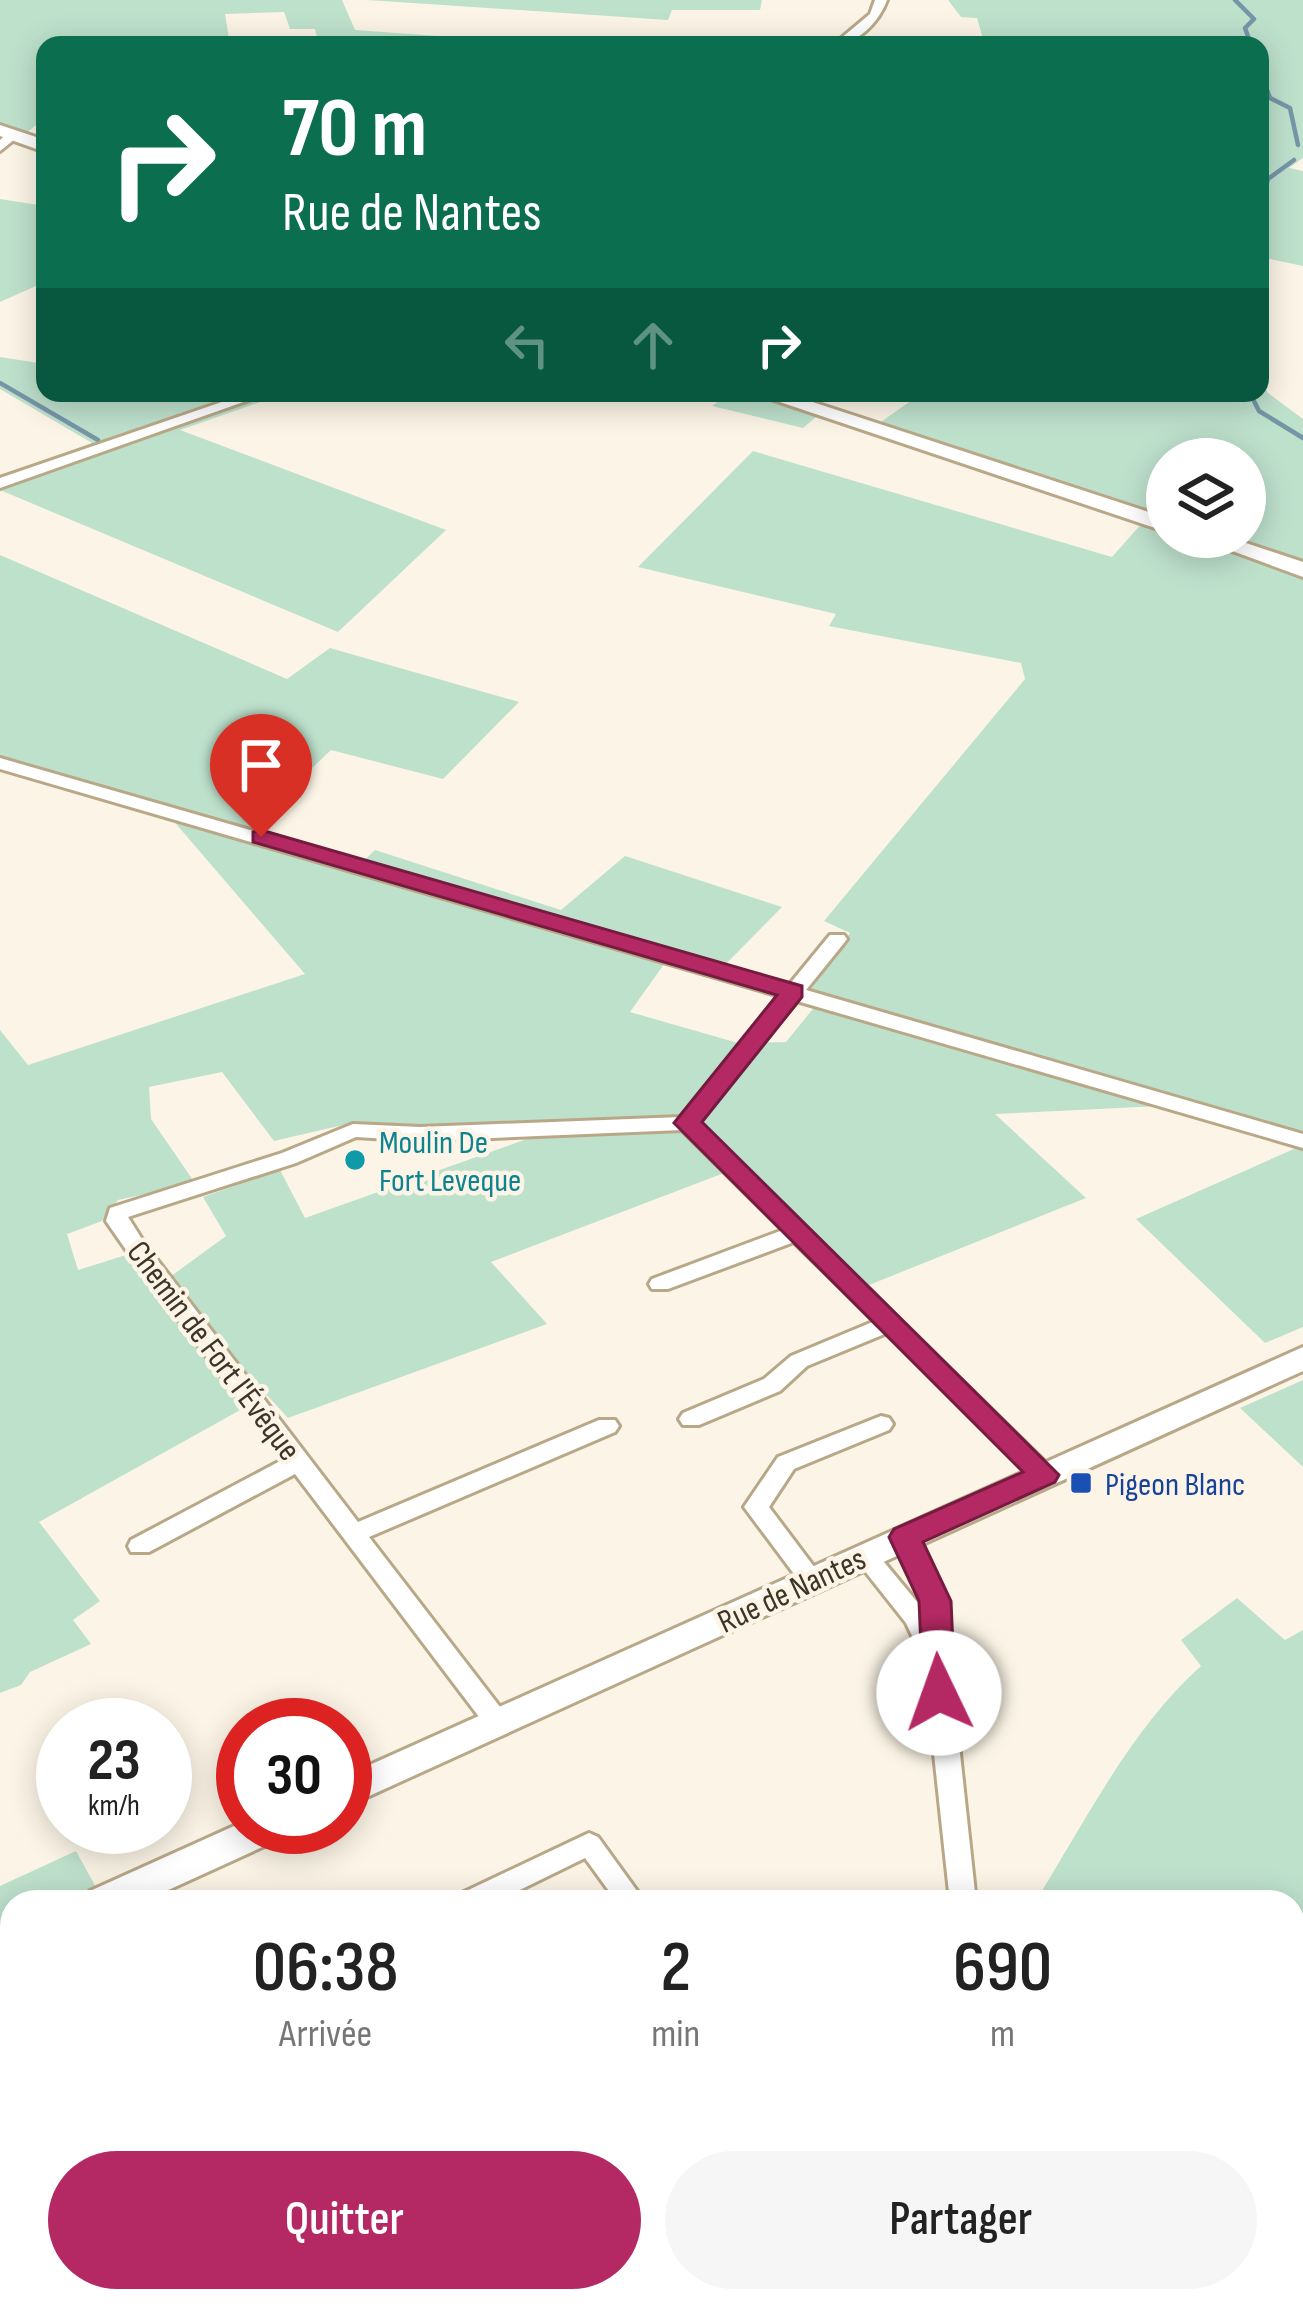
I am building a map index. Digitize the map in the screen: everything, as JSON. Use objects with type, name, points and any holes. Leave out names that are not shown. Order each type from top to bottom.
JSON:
[{"type":"main road","points":[[5,137],[36,144]]},
{"type":"main road","points":[[791,402],[1146,517]]},
{"type":"main road","points":[[1266,558],[1303,570]]},
{"type":"main road","name":"Rue de Nantes","points":[[372,1780],[1303,1358]]},
{"type":"main road","points":[[130,1890],[216,1851]]},
{"type":"street","points":[[848,36],[880,5]]},
{"type":"street","points":[[0,483],[236,402]]},
{"type":"street","points":[[0,763],[1303,1141]]},
{"type":"street","points":[[837,939],[687,1123],[1044,1475]]},
{"type":"street","name":"Chemin de Fort l'Évêque","points":[[498,1723],[137,1249],[117,1221],[118,1213],[289,1158],[353,1130],[419,1134],[687,1123]]},
{"type":"street","points":[[660,1284],[800,1232]]},
{"type":"street","points":[[691,1419],[772,1385],[799,1361],[890,1324]]},
{"type":"street","points":[[812,1580],[756,1508],[786,1463],[881,1424]]},
{"type":"street","points":[[355,1533],[607,1426]]},
{"type":"street","points":[[140,1546],[300,1461]]},
{"type":"street","points":[[905,1537],[935,1601],[962,1890]]},
{"type":"street","points":[[865,1556],[916,1618],[937,1661]]},
{"type":"street","points":[[495,1890],[589,1844],[623,1890]]},
{"type":"green space","points":[[0,0],[342,0],[355,30],[437,36],[317,36],[315,29],[290,29],[284,12],[225,14],[229,36],[36,36],[36,125],[25,134],[0,125]]},
{"type":"green space","points":[[367,0],[762,0],[760,10],[672,10],[668,20]]},
{"type":"green space","points":[[948,0],[1303,0],[1303,158],[1289,168],[1303,171],[1303,266],[1269,259],[1269,36],[982,36],[977,18],[961,17]]},
{"type":"green space","points":[[0,199],[36,205],[36,286],[0,302]]},
{"type":"green space","points":[[0,357],[36,363],[36,402],[260,402],[180,430],[446,530],[338,632],[0,490],[0,476],[92,443],[0,389]]},
{"type":"green space","points":[[1269,394],[1303,419],[1303,1134],[1202,1104],[995,1114],[1086,1198],[869,1285],[745,1165],[491,1262],[547,1324],[288,1418],[267,1395],[39,1522],[100,1601],[73,1620],[91,1644],[30,1672],[21,1685],[0,1693],[0,1030],[28,1065],[305,974],[171,818],[353,871],[375,850],[561,910],[625,856],[782,907],[723,967],[672,953],[630,1012],[738,1043],[786,1042],[825,994],[811,989],[850,933],[824,921],[1025,679],[1021,663],[829,626],[836,614],[638,567],[753,451],[1112,557],[1143,522],[865,433],[909,402],[1269,402]],"holes":[[[222,1072],[274,1141],[356,1122],[384,1127],[529,1124],[535,1136],[305,1218],[280,1170],[203,1197],[226,1236],[174,1274],[145,1283],[126,1255],[78,1270],[67,1234],[102,1221],[118,1200],[195,1183],[151,1119],[149,1087]]]},
{"type":"green space","points":[[717,402],[772,402],[816,417],[803,428],[712,406]]},
{"type":"green space","points":[[0,555],[287,679],[330,648],[519,702],[443,779],[331,750],[250,827],[0,758]]},
{"type":"green space","points":[[1303,1145],[1303,1327],[1265,1343],[1136,1219]]},
{"type":"green space","points":[[1303,1380],[1303,1467],[1240,1408]]},
{"type":"green space","points":[[1237,1598],[1285,1640],[1303,1630],[1303,1890],[1042,1890],[1131,1747],[1201,1666],[1181,1640]]},
{"type":"green space","points":[[78,1854],[97,1890],[0,1890],[0,1886]]},
{"type":"waterway","points":[[1235,0],[1254,19],[1245,28],[1248,36]]},
{"type":"waterway","points":[[1269,95],[1290,108],[1298,145]]},
{"type":"waterway","points":[[1269,178],[1294,160]]},
{"type":"waterway","points":[[0,383],[98,440]]},
{"type":"waterway","points":[[1254,402],[1259,411],[1303,438]]},
{"type":"place","name":"Moulin De Fort Leveque","points":[[355,1160]]},
{"type":"place","name":"Pigeon Blanc","points":[[1081,1483]]},
{"type":"route","points":[[261,837],[793,992],[687,1123],[1044,1475],[905,1537],[935,1601],[939,1693]]}]
